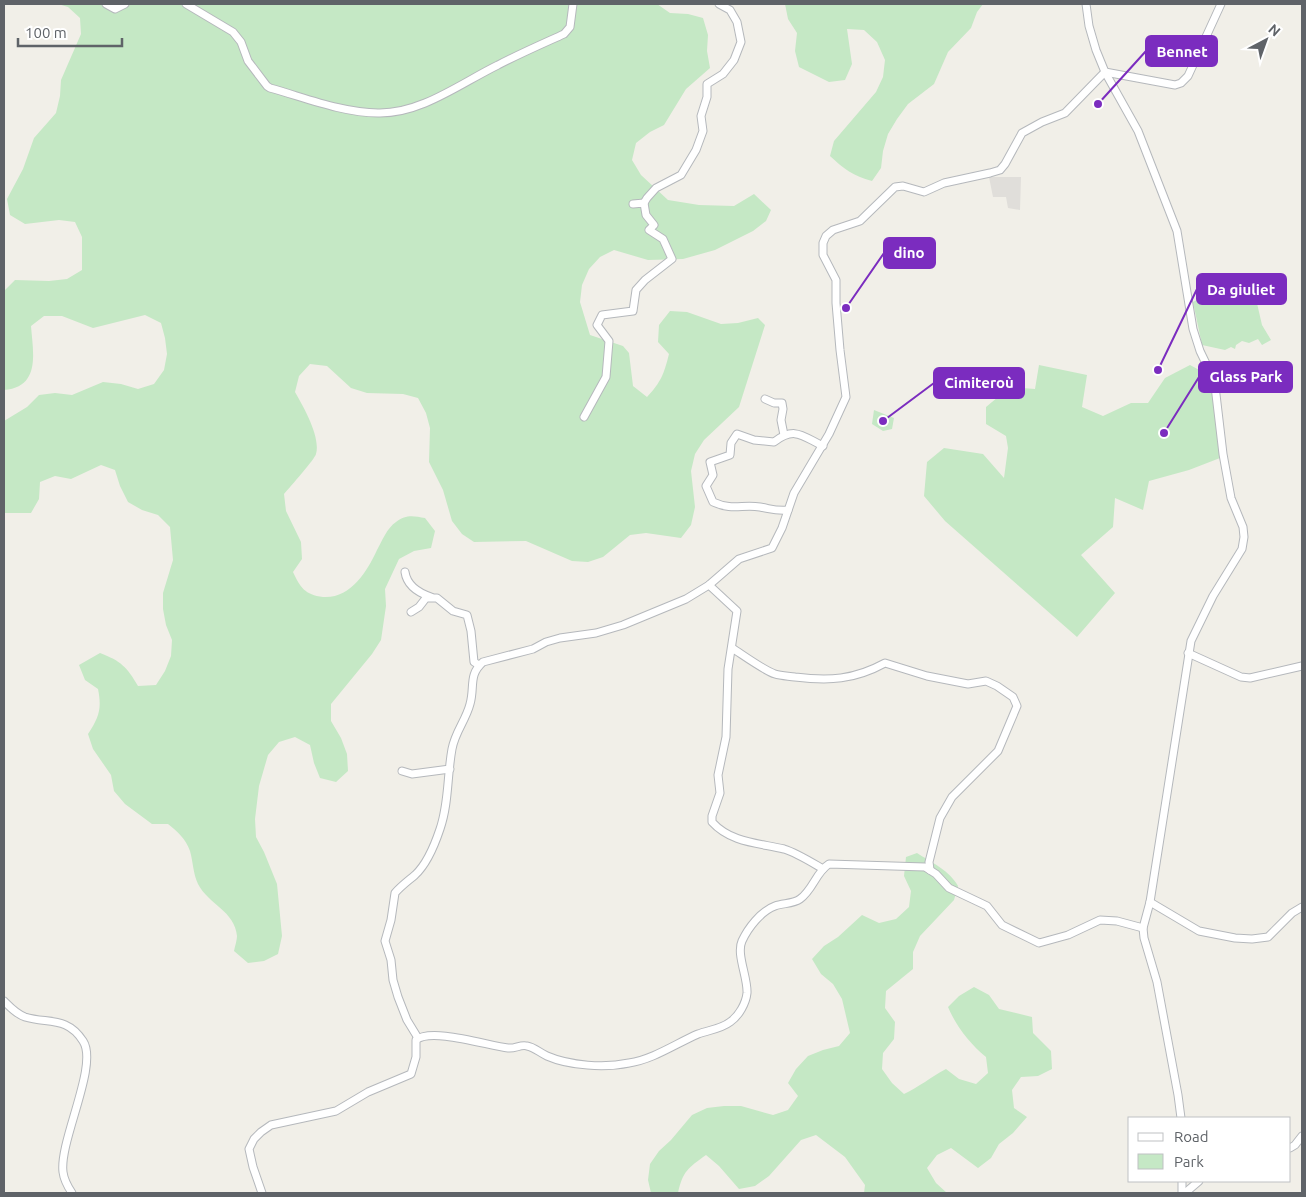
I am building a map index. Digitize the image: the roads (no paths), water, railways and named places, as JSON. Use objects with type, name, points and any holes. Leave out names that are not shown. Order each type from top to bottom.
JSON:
[{"type":"street","points":[[106,4],[114,9],[125,4]]},
{"type":"street","points":[[186,4],[232,32],[241,42],[251,65],[270,88],[345,109],[388,113],[427,102],[498,64],[564,34],[570,27],[573,4]]},
{"type":"street","points":[[584,417],[606,377],[609,341],[597,325],[602,315],[633,311],[636,290],[645,280],[672,259],[664,238],[649,230],[654,225],[646,215],[644,203],[656,188],[681,175],[696,150],[703,131],[701,116],[707,98],[707,84],[723,74],[734,60],[741,42],[737,22],[730,10],[720,4]]},
{"type":"street","points":[[1086,4],[1089,26],[1096,50],[1105,72],[1135,125],[1177,231],[1193,329],[1202,357],[1215,386],[1223,454],[1231,498],[1243,527],[1244,537],[1242,548],[1197,627],[1188,654],[1150,902],[1143,928],[1144,938],[1157,982],[1181,1117]]},
{"type":"street","points":[[1105,72],[1174,85],[1182,83],[1192,69],[1221,4]]},
{"type":"street","points":[[262,1193],[249,1149],[256,1136],[271,1125],[336,1111],[368,1092],[411,1074],[415,1063],[418,1038],[407,1020],[398,996],[393,980],[392,960],[385,941],[394,894],[422,866],[440,829],[447,801],[454,740],[471,701],[474,674],[479,666],[484,662],[533,649],[546,642],[560,638],[596,634],[678,603],[709,585],[739,559],[772,548],[782,528],[794,493],[823,446],[846,396],[840,350],[836,280],[823,255],[822,248],[826,236],[833,230],[860,221],[892,190],[900,186],[924,192],[944,182],[1000,170],[1022,133],[1042,122],[1065,113],[1105,72]]},
{"type":"street","points":[[633,204],[644,203]]},
{"type":"street","points":[[766,399],[774,403],[782,403],[781,420],[784,434]]},
{"type":"street","points":[[788,510],[775,511],[760,507],[724,507],[713,502],[706,486],[713,475],[710,462],[730,455],[731,443],[737,434],[754,440],[774,442],[784,434],[798,433],[823,446]]},
{"type":"street","points":[[405,572],[406,578],[411,585],[420,593],[436,598],[454,611],[467,615],[474,662],[479,666]]},
{"type":"street","points":[[709,585],[737,610],[727,694],[726,737],[718,775],[720,793],[712,816],[712,822],[728,835],[786,850],[823,869]]},
{"type":"street","points":[[411,612],[419,607],[426,598],[436,598]]},
{"type":"street","points":[[732,648],[775,674],[837,680],[863,673],[885,663],[927,676],[968,684],[986,681],[1013,697],[1016,706],[998,751],[952,798],[940,818],[929,862],[930,870]]},
{"type":"street","points":[[1188,654],[1230,673],[1250,678],[1302,666]]},
{"type":"street","points":[[402,771],[418,774],[450,769]]},
{"type":"street","points":[[418,1038],[433,1035],[449,1036],[512,1049],[525,1045],[555,1059],[601,1066],[646,1060],[699,1034],[729,1023],[734,1019],[744,1004],[747,994],[746,978],[740,950],[743,940],[755,922],[772,907],[802,898],[809,891],[823,869],[829,864],[925,867],[948,888],[987,906],[1002,925],[1039,943],[1068,934],[1100,920],[1117,921],[1143,928]]},
{"type":"street","points":[[1150,902],[1199,931],[1235,938],[1252,939],[1268,936],[1292,913],[1302,907]]},
{"type":"street","points":[[4,1001],[14,1011],[23,1016],[60,1022],[77,1033],[86,1048],[87,1058],[63,1161],[65,1181],[72,1193]]},
{"type":"street","points":[[1291,1147],[1302,1136]]},
{"type":"street","points":[[1183,1193],[1197,1182]]},
{"type":"place","name":"Bennet","points":[[1098,104]]},
{"type":"place","name":"dino","points":[[846,308]]},
{"type":"place","name":"Da giuliet","points":[[1158,370]]},
{"type":"place","name":"Cimiteroù","points":[[883,421]]},
{"type":"place","name":"Glass Park","points":[[1164,433]]}]
